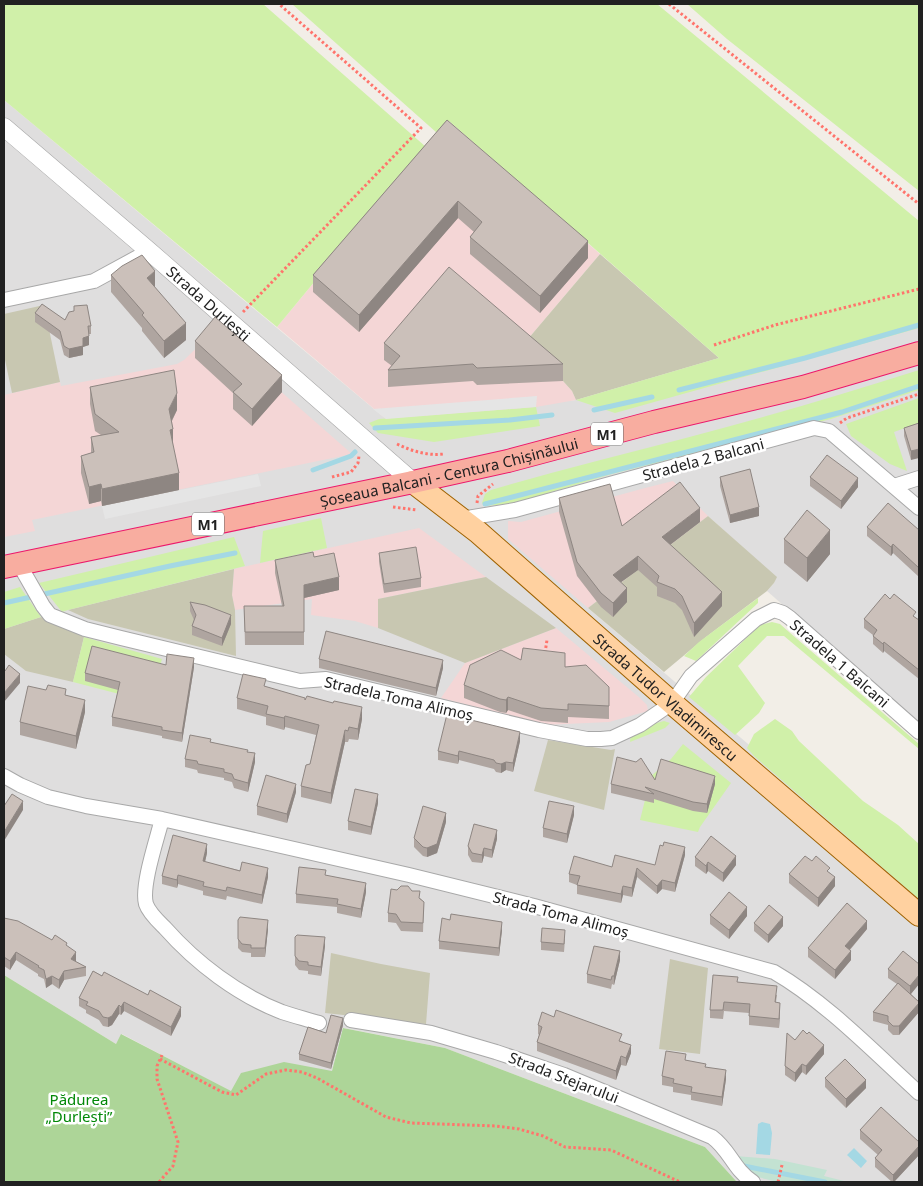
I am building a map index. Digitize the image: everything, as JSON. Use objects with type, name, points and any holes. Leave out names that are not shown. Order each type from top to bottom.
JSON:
[{"type":"highway","name":"Șoseaua Balcani - Centura Chișinăului","points":[[8,566],[413,482],[508,460],[654,422],[803,387],[919,353]]},
{"type":"main road","name":"Strada Tudor Vladimirescu","points":[[413,482],[461,519],[919,915]]},
{"type":"street","name":"Strada Durlești","points":[[4,127],[413,482]]},
{"type":"street","points":[[4,300],[94,281],[149,251]]},
{"type":"street","name":"Stradela 2 Balcani","points":[[461,519],[515,510],[814,428],[829,431]]},
{"type":"street","points":[[829,431],[919,508]]},
{"type":"street","points":[[894,486],[919,478]]},
{"type":"street","name":"Stradela Toma Alimoș","points":[[8,566],[37,595],[50,615],[60,619],[121,638],[300,681],[326,679],[539,730],[601,740],[621,734],[640,725],[672,703]]},
{"type":"street","name":"Stradela 1 Balcani","points":[[672,703],[687,680],[706,661],[756,618],[774,610],[790,618],[919,732]]},
{"type":"street","name":"Strada Toma Alimoș","points":[[4,776],[48,797],[86,806],[162,819],[409,875],[534,906],[774,972],[796,984],[919,1094]]},
{"type":"street","points":[[162,819],[144,891],[147,906],[172,936],[218,977],[249,996],[281,1012],[318,1023]]},
{"type":"street","name":"Strada Stejarului","points":[[351,1020],[430,1033],[496,1052],[564,1075],[712,1137],[720,1143],[744,1177],[753,1182]]},
{"type":"path","points":[[233,324],[421,128],[279,4]]},
{"type":"path","points":[[669,4],[919,204]]},
{"type":"path","points":[[714,345],[775,325],[919,289]]},
{"type":"path","points":[[829,431],[847,418],[919,394]]},
{"type":"path","points":[[393,442],[409,449],[433,455],[452,453]]},
{"type":"path","points":[[327,478],[351,472],[358,463],[359,455],[357,450]]},
{"type":"path","points":[[545,655],[547,640]]},
{"type":"path","points":[[159,1182],[174,1166],[178,1142],[157,1079],[157,1066],[161,1057],[222,1092],[236,1095],[266,1074],[286,1070],[302,1072],[317,1078],[386,1117],[411,1123],[496,1126],[519,1129],[543,1136],[564,1148],[610,1150],[680,1182]]},
{"type":"path","points":[[779,1181],[782,1165]]},
{"type":"shaded area","points":[[4,100],[386,419],[576,400],[919,299],[919,725],[767,591],[774,583],[776,577],[708,516],[588,608],[919,889],[919,1182],[737,1182],[705,1147],[445,1048],[344,1028],[332,1071],[232,1092],[122,1034],[116,1044],[4,975]]},
{"type":"shaded area","points":[[448,121],[600,254],[522,346],[563,381],[572,391],[576,400],[536,407],[386,419],[277,327]]},
{"type":"shaded area","points":[[600,254],[719,358],[576,400],[572,391],[563,381],[522,346]]},
{"type":"shaded area","points":[[44,305],[60,382],[12,393],[4,355],[4,314]]},
{"type":"shaded area","points":[[213,332],[352,454],[32,520],[35,531],[4,537],[4,395],[60,382],[61,386],[177,364],[184,360]]},
{"type":"shaded area","points":[[537,396],[536,407],[386,419],[373,409]]},
{"type":"shaded area","points":[[258,474],[261,486],[105,519],[102,506]]},
{"type":"shaded area","points":[[673,481],[708,516],[588,608],[508,539],[508,521],[521,522]]},
{"type":"shaded area","points":[[708,516],[777,577],[767,591],[706,637],[664,672],[588,608]]},
{"type":"shaded area","points":[[419,528],[486,577],[378,599],[378,628],[355,621],[311,615],[312,599],[235,610],[232,595],[234,569]]},
{"type":"shaded area","points":[[234,569],[232,595],[235,610],[236,656],[88,619],[68,610]]},
{"type":"shaded area","points":[[486,577],[556,628],[465,663],[378,628],[378,599]]},
{"type":"shaded area","points":[[41,617],[84,637],[73,682],[26,671],[4,654],[4,629]]},
{"type":"shaded area","points":[[556,628],[640,698],[647,705],[648,711],[609,722],[544,725],[441,698],[465,663]]},
{"type":"shaded area","points":[[548,740],[611,750],[615,749],[604,810],[534,791]]},
{"type":"shaded area","points":[[331,953],[430,973],[426,1024],[325,1013]]},
{"type":"shaded area","points":[[670,959],[708,968],[700,1054],[659,1049]]},
{"type":"shaded area","points":[[735,1156],[775,1159],[827,1170],[824,1176],[848,1182],[778,1182],[749,1175]]},
{"type":"green space","points":[[4,4],[263,4],[426,147],[277,327],[4,100]]},
{"type":"green space","points":[[292,4],[657,4],[919,221],[919,328],[615,413],[576,400],[719,358],[449,121],[437,133]]},
{"type":"green space","points":[[687,4],[919,4],[919,191],[727,39]]},
{"type":"green space","points":[[919,370],[919,390],[831,419],[612,474],[511,504],[484,506],[482,503],[485,494],[491,490],[772,415]]},
{"type":"green space","points":[[919,398],[919,423],[894,432],[907,471],[890,464],[851,436],[846,424]]},
{"type":"green space","points":[[536,407],[540,426],[434,442],[378,433],[369,423],[379,419]]},
{"type":"green space","points":[[321,518],[327,548],[260,563],[263,531]]},
{"type":"green space","points":[[234,537],[245,566],[62,612],[39,583]]},
{"type":"green space","points":[[20,587],[41,617],[4,629],[4,592]]},
{"type":"green space","points":[[758,598],[758,603],[696,661],[684,656],[699,642]]},
{"type":"green space","points":[[772,622],[780,624],[919,744],[919,749],[784,636],[767,636],[738,666],[765,703],[759,713],[735,735],[689,697],[706,677],[760,625]]},
{"type":"green space","points":[[84,637],[162,659],[150,702],[73,682]]},
{"type":"green space","points":[[775,719],[792,731],[799,741],[863,801],[898,825],[919,844],[919,899],[747,748],[754,734]]},
{"type":"green space","points":[[664,721],[670,723],[665,728],[630,742],[631,734]]},
{"type":"green space","points":[[683,744],[731,783],[698,832],[640,820],[651,776],[671,759]]},
{"type":"green space","name":"Pădurea „Durlești”","points":[[4,975],[116,1044],[121,1034],[231,1091],[241,1073],[284,1062],[332,1071],[343,1028],[445,1048],[705,1147],[737,1182],[4,1182]]},
{"type":"water","points":[[762,1122],[770,1124],[772,1133],[770,1155],[756,1154],[758,1124]]},
{"type":"water","points":[[854,1148],[867,1161],[861,1168],[847,1155]]},
{"type":"building","points":[[447,120],[588,241],[540,296],[470,237],[482,222],[458,201],[359,315],[313,275]]},
{"type":"building","points":[[142,255],[155,271],[147,278],[186,323],[164,341],[142,315],[144,313],[111,275],[122,266]]},
{"type":"building","points":[[449,267],[563,364],[477,368],[473,364],[388,370],[400,356],[384,343]]},
{"type":"building","points":[[42,304],[65,320],[69,312],[74,311],[74,306],[87,305],[91,326],[88,326],[89,336],[83,338],[83,346],[69,349],[64,346],[60,331],[35,313]]},
{"type":"building","points":[[215,317],[282,375],[252,409],[233,392],[242,384],[195,341]]},
{"type":"building","points":[[174,370],[177,393],[169,409],[173,429],[170,430],[179,473],[102,489],[101,484],[89,487],[81,456],[94,452],[91,437],[119,432],[95,414],[90,387]]},
{"type":"building","points":[[919,423],[919,449],[911,451],[904,428]]},
{"type":"building","points":[[827,455],[858,478],[841,501],[810,477]]},
{"type":"building","points":[[750,469],[759,507],[730,515],[720,477]]},
{"type":"building","points":[[680,482],[700,508],[662,537],[722,592],[694,623],[682,596],[675,589],[657,582],[659,576],[638,556],[613,575],[627,588],[613,603],[601,593],[577,562],[559,498],[610,484],[622,526]]},
{"type":"building","points":[[888,503],[919,530],[919,568],[893,544],[891,547],[867,527]]},
{"type":"building","points":[[807,510],[830,530],[807,558],[784,539]]},
{"type":"building","points":[[416,547],[421,578],[384,584],[379,553]]},
{"type":"building","points":[[313,552],[314,557],[334,553],[339,577],[304,585],[304,632],[245,632],[244,606],[284,606],[275,560]]},
{"type":"building","points":[[885,594],[890,599],[894,594],[916,612],[913,616],[919,620],[919,670],[884,642],[883,644],[873,636],[877,630],[864,619]]},
{"type":"building","points":[[190,602],[205,605],[231,615],[222,638],[192,626],[196,615]]},
{"type":"building","points":[[326,631],[443,660],[436,688],[319,659]]},
{"type":"building","points":[[92,646],[166,665],[167,654],[194,658],[182,733],[162,730],[162,727],[112,717],[120,682],[85,673]]},
{"type":"building","points":[[523,648],[565,653],[565,667],[586,665],[609,687],[609,706],[568,704],[568,710],[541,708],[508,697],[506,700],[500,699],[464,685],[470,665],[501,650],[521,660]]},
{"type":"building","points":[[9,665],[20,674],[4,693],[4,670]]},
{"type":"building","points":[[243,674],[266,679],[264,686],[305,698],[305,700],[307,696],[333,703],[334,701],[362,707],[358,729],[349,727],[348,731],[345,730],[331,793],[301,786],[306,765],[310,764],[319,725],[285,716],[284,718],[266,714],[268,706],[237,698]]},
{"type":"building","points":[[48,685],[66,689],[65,695],[85,700],[76,736],[20,722],[28,686],[46,690]]},
{"type":"building","points":[[448,710],[468,715],[467,719],[520,732],[513,763],[496,763],[494,760],[459,751],[458,756],[438,751]]},
{"type":"building","points":[[190,735],[211,739],[210,742],[255,753],[248,783],[234,779],[232,774],[224,772],[224,769],[198,764],[197,761],[185,759]]},
{"type":"building","points":[[617,757],[636,762],[641,758],[655,780],[661,759],[715,776],[707,804],[693,802],[645,787],[654,794],[611,784]]},
{"type":"building","points":[[266,775],[296,784],[287,814],[257,806]]},
{"type":"building","points":[[355,789],[378,794],[371,827],[348,821]]},
{"type":"building","points":[[12,794],[23,801],[4,832],[4,806]]},
{"type":"building","points":[[549,801],[574,806],[567,834],[543,828]]},
{"type":"building","points":[[423,806],[446,813],[437,844],[427,848],[423,847],[414,838]]},
{"type":"building","points":[[474,824],[497,830],[492,850],[484,848],[482,855],[472,853],[468,846]]},
{"type":"building","points":[[173,835],[207,844],[203,861],[240,871],[242,862],[268,868],[262,895],[227,887],[226,891],[203,886],[204,882],[178,875],[177,880],[162,876]]},
{"type":"building","points":[[711,836],[736,856],[723,873],[708,862],[706,866],[695,857]]},
{"type":"building","points":[[664,842],[685,847],[675,883],[662,880],[657,886],[637,868],[632,888],[623,886],[621,894],[577,885],[580,876],[569,874],[574,856],[612,867],[615,855],[655,865],[660,845],[663,846]]},
{"type":"building","points":[[805,856],[812,861],[816,856],[830,868],[827,871],[835,877],[818,898],[789,874]]},
{"type":"building","points":[[299,867],[326,870],[325,875],[366,883],[361,909],[337,904],[338,899],[296,894]]},
{"type":"building","points":[[401,886],[408,886],[412,891],[420,891],[419,898],[424,902],[423,923],[401,922],[396,914],[388,913],[391,889],[397,890]]},
{"type":"building","points":[[729,892],[747,907],[729,930],[710,915]]},
{"type":"building","points":[[847,903],[867,921],[845,946],[851,951],[835,970],[808,948]]},
{"type":"building","points":[[769,905],[783,917],[768,935],[754,923]]},
{"type":"building","points":[[451,914],[502,922],[499,948],[439,941],[442,918],[450,920]]},
{"type":"building","points":[[240,917],[268,920],[265,948],[251,948],[251,945],[242,944],[238,939],[238,920]]},
{"type":"building","points":[[4,918],[18,921],[52,940],[55,935],[76,952],[71,959],[86,967],[64,971],[59,980],[52,976],[46,979],[44,970],[16,952],[10,961],[4,957]]},
{"type":"building","points":[[542,928],[565,930],[564,944],[541,942]]},
{"type":"building","points":[[297,935],[325,937],[321,967],[308,965],[308,962],[299,961],[295,956],[295,937]]},
{"type":"building","points":[[594,946],[620,951],[614,976],[612,976],[611,980],[587,974]]},
{"type":"building","points":[[903,951],[919,964],[919,975],[910,986],[888,969]]},
{"type":"building","points":[[93,971],[102,976],[104,972],[148,995],[150,990],[181,1007],[171,1027],[124,1002],[108,1018],[103,1017],[99,1011],[86,1005],[88,1002],[79,998]]},
{"type":"building","points":[[713,975],[738,977],[737,982],[777,986],[775,1002],[780,1003],[779,1019],[749,1016],[750,1004],[724,1002],[723,1010],[710,1010]]},
{"type":"building","points":[[898,983],[919,1003],[899,1026],[893,1026],[888,1021],[888,1016],[873,1012]]},
{"type":"building","points":[[556,1010],[622,1034],[619,1041],[631,1045],[626,1058],[621,1056],[616,1071],[537,1042],[542,1027],[538,1025],[542,1012],[554,1017]]},
{"type":"building","points":[[331,1015],[343,1018],[331,1063],[299,1054],[308,1027],[326,1033]]},
{"type":"building","points":[[803,1030],[807,1034],[809,1032],[824,1045],[806,1066],[802,1064],[795,1073],[785,1066],[787,1033],[795,1040]]},
{"type":"building","points":[[666,1051],[686,1054],[685,1060],[706,1064],[705,1067],[726,1070],[722,1097],[691,1092],[692,1087],[673,1083],[674,1079],[662,1076]]},
{"type":"building","points":[[845,1059],[866,1080],[846,1099],[825,1078]]},
{"type":"building","points":[[881,1107],[919,1142],[919,1146],[893,1175],[875,1158],[882,1150],[860,1130]]},
{"type":"waterway","points":[[679,390],[805,358],[919,325]]},
{"type":"waterway","points":[[485,504],[842,412],[919,386]]},
{"type":"waterway","points":[[594,410],[652,397]]},
{"type":"waterway","points":[[375,428],[510,420],[552,415]]},
{"type":"waterway","points":[[313,470],[351,456],[355,452]]},
{"type":"waterway","points":[[4,603],[235,553]]},
{"type":"waterway","points":[[744,1166],[825,1182]]}]
